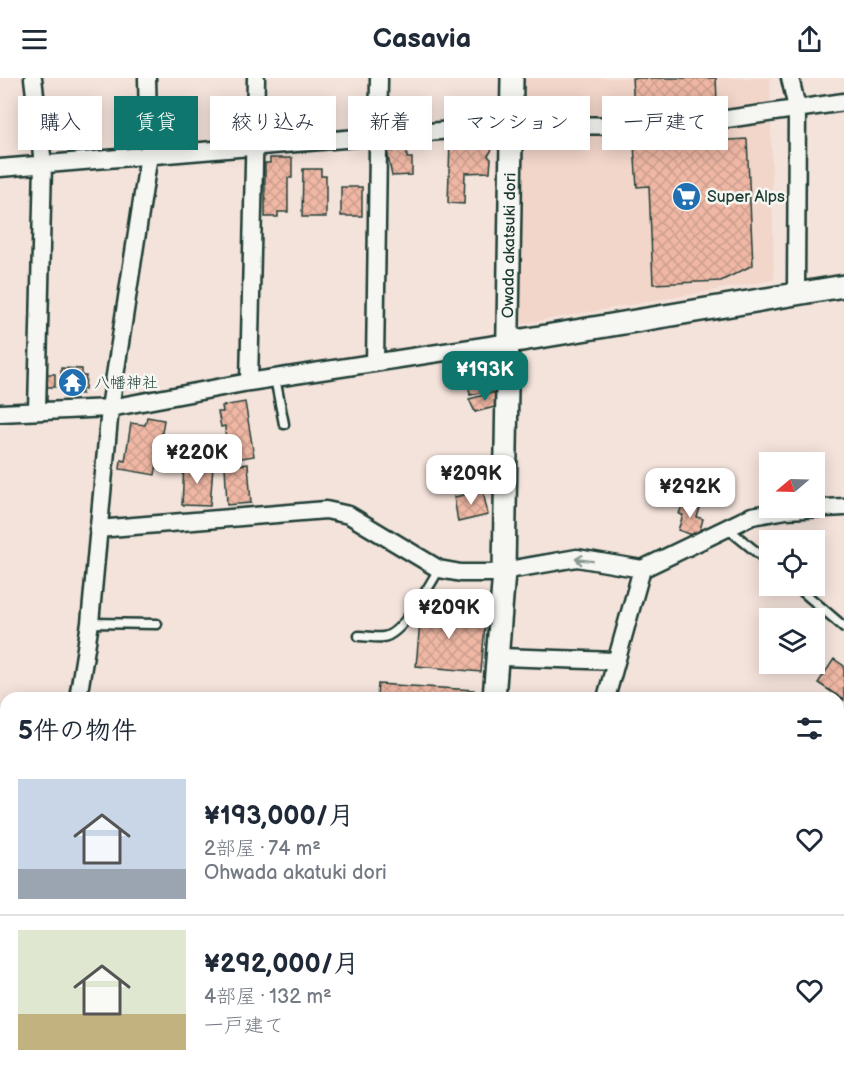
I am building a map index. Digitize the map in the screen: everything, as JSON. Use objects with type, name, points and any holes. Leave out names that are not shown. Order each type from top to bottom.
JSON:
[{"type":"street","points":[[33,78],[43,164],[37,410]]},
{"type":"street","points":[[79,692],[90,623],[110,408],[150,155],[147,78]]},
{"type":"street","points":[[256,78],[256,96]]},
{"type":"street","points":[[379,78],[379,96]]},
{"type":"street","name":"Owada akatsuki dori","points":[[512,96],[513,78]]},
{"type":"street","points":[[790,78],[797,108],[796,293]]},
{"type":"street","points":[[590,125],[678,126],[844,102]]},
{"type":"street","points":[[0,168],[210,150]]},
{"type":"street","points":[[249,382],[255,150]]},
{"type":"street","points":[[375,363],[378,150]]},
{"type":"street","name":"Owada akatsuki dori","points":[[495,692],[504,572],[510,342],[511,150]]},
{"type":"street","points":[[0,413],[110,408],[249,382],[510,342],[844,286]]},
{"type":"street","points":[[98,529],[326,510],[349,515],[439,569],[461,573],[504,572],[577,558],[642,570],[752,516],[786,510],[844,507]]},
{"type":"street","points":[[608,692],[642,570]]},
{"type":"street","points":[[498,657],[616,661]]},
{"type":"lane","points":[[275,378],[284,424]]},
{"type":"lane","points":[[728,528],[759,554]]},
{"type":"lane","points":[[359,636],[383,638],[390,635],[417,605],[439,569]]},
{"type":"lane","points":[[808,596],[844,627]]},
{"type":"lane","points":[[90,623],[157,624]]},
{"type":"shaded area","points":[[523,78],[770,78],[774,280],[521,324],[522,150],[590,150],[590,96],[523,96]]},
{"type":"building","points":[[632,78],[716,78],[717,96],[633,96]]},
{"type":"building","points":[[747,139],[753,265],[721,281],[653,284],[649,186],[637,187],[634,150],[728,150],[728,140]]},
{"type":"building","points":[[407,150],[407,158],[412,158],[412,175],[392,176],[387,152]]},
{"type":"building","points":[[450,150],[492,150],[488,156],[491,159],[490,172],[465,173],[464,204],[448,203]]},
{"type":"building","points":[[270,158],[292,158],[292,178],[288,178],[288,212],[278,212],[278,217],[265,217],[265,163],[270,163]]},
{"type":"building","points":[[303,169],[321,169],[321,176],[326,176],[326,217],[302,217]]},
{"type":"building","points":[[341,187],[362,187],[362,216],[341,216]]},
{"type":"building","points":[[492,362],[496,390],[470,395],[466,366]]},
{"type":"building","name":"八幡神社","points":[[61,368],[82,369],[82,376],[86,376],[85,389],[82,389],[82,394],[61,393]]},
{"type":"building","name":"八幡神社","points":[[47,374],[55,374],[55,387],[46,387]]},
{"type":"building","points":[[496,392],[499,406],[475,412],[469,399]]},
{"type":"building","points":[[245,402],[254,456],[231,460],[230,455],[226,456],[225,426],[221,427],[218,412],[223,412],[222,406]]},
{"type":"building","points":[[147,417],[164,420],[155,475],[120,469],[121,460],[125,461],[131,423],[145,425]]},
{"type":"building","points":[[184,464],[213,466],[210,506],[182,505]]},
{"type":"building","points":[[248,464],[251,503],[227,505],[225,466]]},
{"type":"building","points":[[483,491],[488,515],[458,522],[454,497]]},
{"type":"building","points":[[684,500],[701,505],[697,517],[703,519],[698,537],[678,530],[683,515],[679,514]]},
{"type":"building","points":[[435,598],[444,599],[444,606],[460,608],[459,623],[485,625],[481,672],[416,666],[421,611]]},
{"type":"building","points":[[834,659],[844,666],[844,692],[832,692],[818,683]]},
{"type":"building","points":[[378,684],[474,690],[474,692],[377,692]]},
{"type":"place","name":"Super Alps","points":[[686,197]]},
{"type":"place","name":"八幡神社","points":[[73,383]]}]
